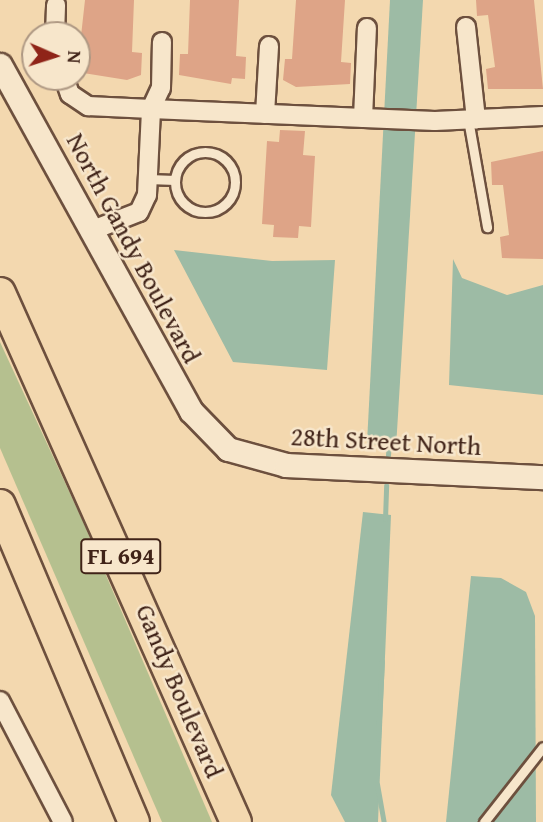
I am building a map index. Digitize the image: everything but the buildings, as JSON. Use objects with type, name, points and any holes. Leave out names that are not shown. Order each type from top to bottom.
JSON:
[{"type":"highway","name":"Gandy Boulevard","points":[[0,293],[236,822]]},
{"type":"highway","points":[[0,505],[134,822]]},
{"type":"street","points":[[55,21],[56,5]]},
{"type":"street","points":[[466,27],[472,119]]},
{"type":"street","points":[[363,118],[367,28]]},
{"type":"street","points":[[93,230],[139,212],[148,179],[151,109],[161,88],[162,42]]},
{"type":"street","points":[[265,114],[269,46]]},
{"type":"street","name":"North Gandy Boulevard","points":[[0,65],[191,411],[228,449]]},
{"type":"street","points":[[70,91],[88,106],[363,118],[472,119],[543,116]]},
{"type":"street","name":"28th Street North","points":[[228,449],[286,465],[543,478]]},
{"type":"street","points":[[0,701],[62,822]]},
{"type":"lane","points":[[472,119],[486,228]]},
{"type":"lane","points":[[209,152],[226,160],[234,187],[225,204],[206,212],[188,206],[175,180],[182,162],[209,152]]},
{"type":"lane","points":[[148,179],[175,180]]},
{"type":"lane","points":[[484,822],[543,747]]},
{"type":"shaded area","points":[[390,0],[423,0],[396,448],[367,443]]},
{"type":"shaded area","points":[[174,250],[272,261],[335,260],[327,370],[233,362]]},
{"type":"shaded area","points":[[453,259],[462,278],[507,295],[543,285],[543,395],[449,385]]},
{"type":"shaded area","points":[[0,342],[81,517],[212,822],[162,822],[0,448]]},
{"type":"shaded area","points":[[363,512],[391,515],[378,822],[345,822],[331,795]]},
{"type":"shaded area","points":[[471,576],[501,578],[526,592],[535,616],[536,822],[446,822]]},
{"type":"waterway","points":[[388,455],[389,440]]},
{"type":"waterway","points":[[385,519],[386,485]]},
{"type":"waterway","points":[[378,739],[382,661]]},
{"type":"waterway","points":[[377,784],[384,822]]}]
